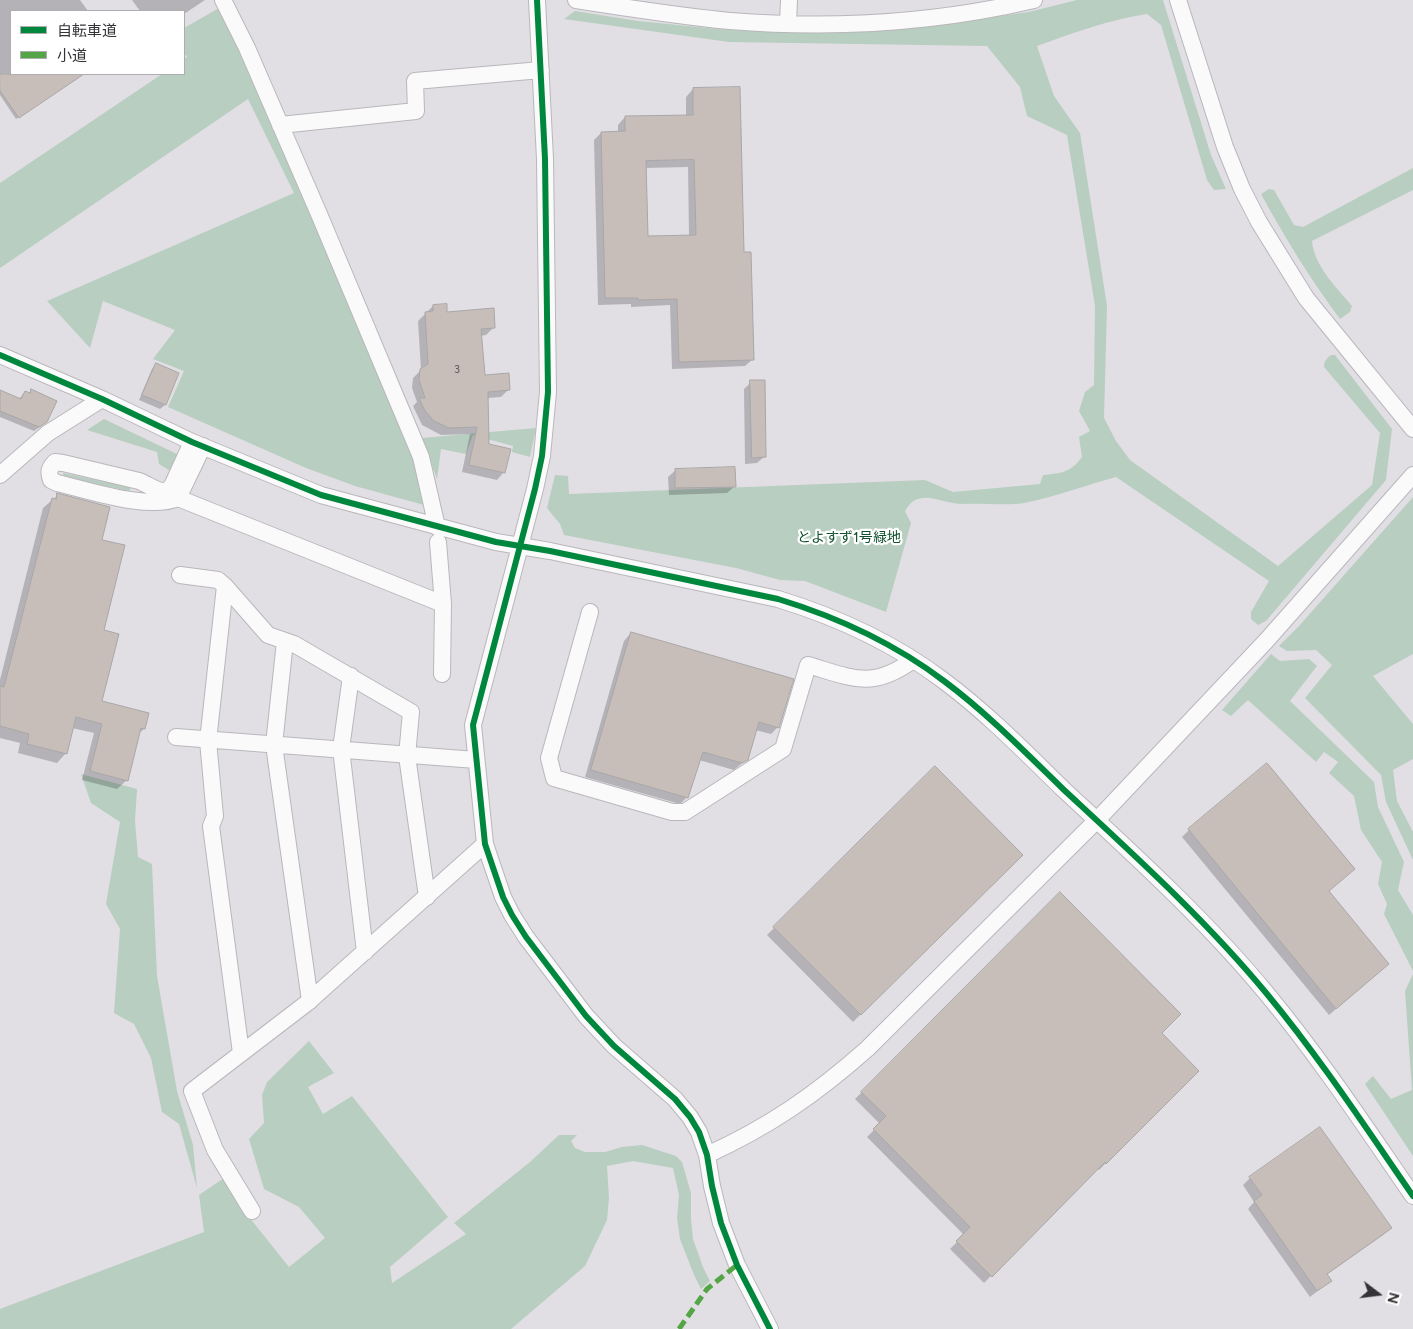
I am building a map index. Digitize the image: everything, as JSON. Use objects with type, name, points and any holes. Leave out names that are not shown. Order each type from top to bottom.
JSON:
[{"type":"street","points":[[223,0],[247,48],[420,457],[437,535],[443,604],[442,674]]},
{"type":"street","points":[[537,0],[546,178],[548,392],[542,456],[473,725],[485,844],[502,897],[526,937],[592,1022],[614,1046],[674,1099],[700,1132],[707,1155],[721,1223],[737,1265],[770,1329]]},
{"type":"street","points":[[576,0],[638,10],[730,21],[843,24],[916,19],[970,12],[1034,0]]},
{"type":"street","points":[[788,23],[789,0]]},
{"type":"street","points":[[1178,0],[1225,147],[1242,189],[1259,222],[1306,298],[1413,429]]},
{"type":"street","points":[[280,125],[416,112],[415,81],[541,70]]},
{"type":"street","points":[[0,355],[102,399],[197,444],[321,495],[437,535],[550,551],[778,598],[809,608],[886,642],[945,681],[968,700],[1097,820],[1225,945],[1308,1045],[1413,1196]]},
{"type":"street","points":[[0,476],[48,433],[102,399]]},
{"type":"street","points":[[197,444],[171,495],[166,502],[134,501],[57,483],[51,480],[49,474],[50,468],[55,462],[139,481],[171,495],[443,604]]},
{"type":"street","points":[[707,1155],[772,1122],[806,1100],[867,1049],[1097,820],[1266,641],[1413,474]]},
{"type":"street","points":[[180,575],[218,580],[268,635],[294,644],[411,712],[407,756],[426,897]]},
{"type":"street","points":[[225,586],[208,741],[215,816],[211,826],[241,1053]]},
{"type":"street","points":[[590,612],[548,758],[554,778],[672,812],[685,812],[783,748],[808,665],[856,679],[879,678],[901,669],[913,660]]},
{"type":"street","points":[[284,640],[274,745],[310,1000]]},
{"type":"street","points":[[351,676],[341,749],[365,952]]},
{"type":"street","points":[[176,737],[208,741],[476,760]]},
{"type":"street","points":[[252,1212],[215,1150],[192,1091],[310,1000],[485,844]]},
{"type":"green space","name":"とよすず1号緑地","points":[[1077,0],[1163,0],[1211,155],[1226,189],[1214,190],[1207,180],[1161,25],[1147,14],[1105,23],[1037,46],[1054,96],[1080,133],[1107,306],[1104,418],[1116,441],[1130,460],[1278,566],[1372,485],[1380,433],[1324,367],[1325,361],[1331,355],[1335,355],[1392,429],[1386,480],[1266,621],[1258,625],[1251,619],[1251,612],[1269,581],[1116,477],[1047,498],[1017,504],[963,504],[931,498],[917,499],[905,511],[911,523],[886,612],[805,581],[780,580],[736,568],[564,535],[560,524],[547,508],[555,475],[568,476],[569,494],[925,480],[953,492],[1040,484],[1043,475],[1065,471],[1074,466],[1082,457],[1079,437],[1090,431],[1079,411],[1085,392],[1094,385],[1095,306],[1067,135],[1027,116],[1020,87],[987,46],[729,42],[564,19],[575,11],[638,21],[728,30],[844,32],[918,27],[1029,12]]},
{"type":"green space","points":[[221,7],[242,49],[413,458],[424,505],[355,486],[306,468],[168,407],[184,371],[153,359],[175,330],[103,301],[90,348],[47,301],[294,193],[248,99],[0,268],[0,183],[161,75],[185,75],[185,58],[187,57],[185,54],[185,27]]},
{"type":"green space","points":[[1413,168],[1413,190],[1312,241],[1317,259],[1322,268],[1352,306],[1350,312],[1340,319],[1279,227],[1261,194],[1269,189],[1274,190],[1294,225],[1303,227]]},
{"type":"green space","points":[[104,419],[179,455],[172,472],[159,464],[157,452],[87,430]]},
{"type":"green space","points":[[536,428],[530,457],[512,452],[513,446],[473,435],[466,454],[441,449],[437,479],[422,438]]},
{"type":"green space","points":[[63,473],[131,488],[129,491],[64,477]]},
{"type":"green space","points":[[1413,497],[1413,654],[1373,676],[1413,724],[1413,759],[1393,770],[1397,801],[1413,832],[1413,860],[1386,802],[1381,775],[1305,698],[1332,665],[1316,650],[1287,651],[1279,646]]},
{"type":"green space","points":[[1271,654],[1280,661],[1309,659],[1317,666],[1290,701],[1374,782],[1378,807],[1404,862],[1398,890],[1413,915],[1413,971],[1384,914],[1387,904],[1378,884],[1382,862],[1361,830],[1354,796],[1329,773],[1338,762],[1324,752],[1316,762],[1248,700],[1231,716],[1222,710]]},
{"type":"green space","points":[[81,774],[137,789],[135,821],[138,857],[152,864],[157,976],[177,1091],[193,1145],[197,1188],[179,1124],[162,1112],[151,1058],[134,1024],[114,1013],[120,929],[106,904],[120,822],[91,803]]},
{"type":"green space","points":[[1413,974],[1413,1156],[1365,1084],[1373,1076],[1391,1099],[1412,1090],[1405,991]]},
{"type":"green space","points":[[309,1041],[334,1073],[308,1087],[323,1114],[352,1096],[448,1217],[390,1267],[392,1283],[466,1234],[454,1223],[530,1162],[559,1135],[577,1135],[571,1141],[575,1148],[585,1152],[605,1152],[622,1147],[642,1145],[676,1156],[682,1162],[691,1193],[693,1239],[710,1281],[701,1289],[680,1239],[677,1218],[679,1195],[673,1168],[633,1161],[607,1166],[609,1198],[607,1220],[585,1266],[511,1329],[0,1329],[0,1309],[204,1232],[199,1195],[224,1178],[245,1212],[289,1267],[325,1238],[299,1207],[264,1189],[249,1139],[264,1123],[262,1095],[267,1082]]},
{"type":"building","points":[[0,74],[83,75],[19,118],[0,91]]},
{"type":"building","points":[[740,87],[744,252],[751,252],[754,360],[679,362],[677,299],[638,300],[638,298],[605,298],[601,132],[625,131],[625,116],[693,115],[693,88]],"holes":[[[694,160],[696,235],[648,236],[646,161]]]},
{"type":"building","points":[[447,304],[447,312],[494,308],[495,328],[481,329],[485,375],[509,373],[510,390],[488,392],[489,444],[511,449],[505,473],[469,465],[477,427],[449,428],[434,421],[425,411],[419,398],[425,398],[419,380],[420,369],[428,364],[425,312],[433,311],[433,305]]},
{"type":"building","points":[[156,363],[179,373],[166,405],[142,395]]},
{"type":"building","points":[[750,380],[765,380],[766,457],[752,458]]},
{"type":"building","points":[[31,389],[57,401],[47,422],[39,427],[0,411],[0,390],[21,399],[25,391],[30,393]]},
{"type":"building","points":[[735,467],[736,487],[675,488],[675,469]]},
{"type":"building","points":[[57,493],[110,507],[102,540],[125,545],[104,630],[119,634],[102,701],[149,713],[145,729],[141,728],[128,781],[90,771],[102,724],[76,717],[67,754],[27,744],[29,734],[0,726],[0,686],[4,687],[52,498],[56,499]]},
{"type":"building","points":[[631,632],[794,679],[779,728],[759,722],[748,760],[742,763],[703,752],[688,798],[591,770]]},
{"type":"building","points":[[1267,763],[1355,869],[1329,891],[1389,964],[1336,1009],[1188,829]]},
{"type":"building","points":[[935,766],[1023,855],[861,1015],[773,927]]},
{"type":"building","points":[[1060,892],[1181,1014],[1162,1033],[1199,1071],[1106,1164],[1105,1162],[992,1277],[956,1241],[970,1227],[873,1129],[886,1116],[861,1092]]},
{"type":"building","points":[[1320,1127],[1392,1228],[1327,1274],[1332,1281],[1317,1291],[1254,1201],[1262,1195],[1249,1177]]},
{"type":"marked path","points":[[679,1329],[707,1289],[737,1265]]},
{"type":"cycle path","points":[[537,0],[545,159],[548,392],[542,456],[535,489],[473,725],[485,844],[503,897],[526,937],[586,1016],[614,1046],[675,1099],[690,1117],[699,1132],[707,1155],[721,1223],[737,1265],[770,1329]]},
{"type":"cycle path","points":[[0,355],[102,399],[192,442],[321,495],[496,542],[550,551],[778,599],[822,614],[885,643],[925,667],[991,719],[1142,863],[1219,940],[1267,994],[1306,1043],[1413,1196]]}]
